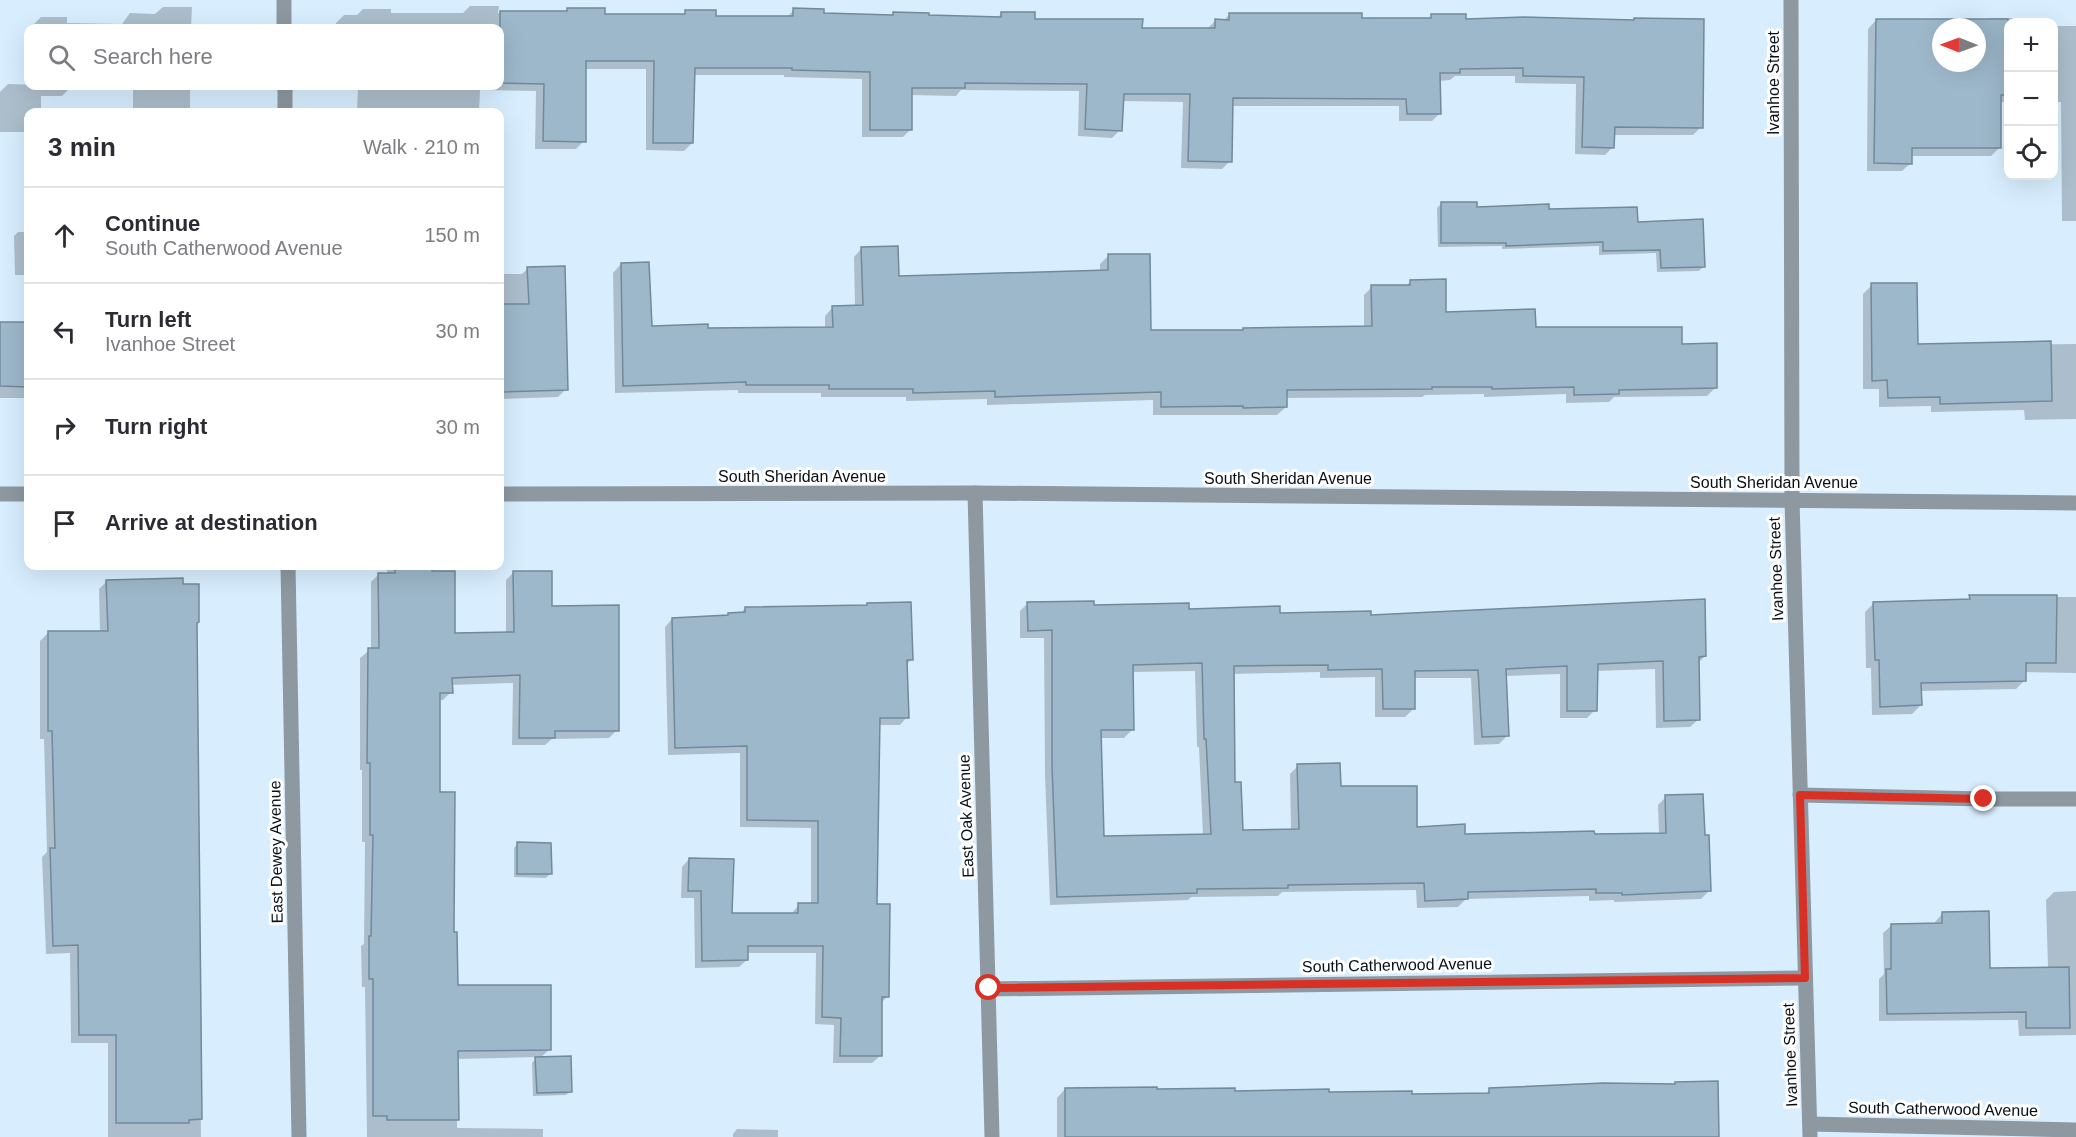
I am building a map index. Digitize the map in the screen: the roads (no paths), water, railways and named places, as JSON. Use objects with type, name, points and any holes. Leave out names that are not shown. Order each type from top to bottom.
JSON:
[{"type":"street","points":[[284,0],[284,24]]},
{"type":"street","name":"Ivanhoe Street","points":[[1791,0],[1792,500],[1810,1130]]},
{"type":"street","points":[[285,90],[285,108]]},
{"type":"street","name":"South Sheridan Avenue","points":[[504,494],[975,493],[2076,503]]},
{"type":"street","name":"East Oak Avenue","points":[[975,493],[992,1137]]},
{"type":"street","points":[[0,494],[24,494]]},
{"type":"street","name":"East Dewey Avenue","points":[[288,570],[299,1137]]},
{"type":"street","points":[[1800,795],[1984,799],[2076,798]]},
{"type":"street","name":"South Catherwood Avenue","points":[[989,988],[1805,978]]},
{"type":"street","name":"South Catherwood Avenue","points":[[1810,1130],[2076,1130]]}]
